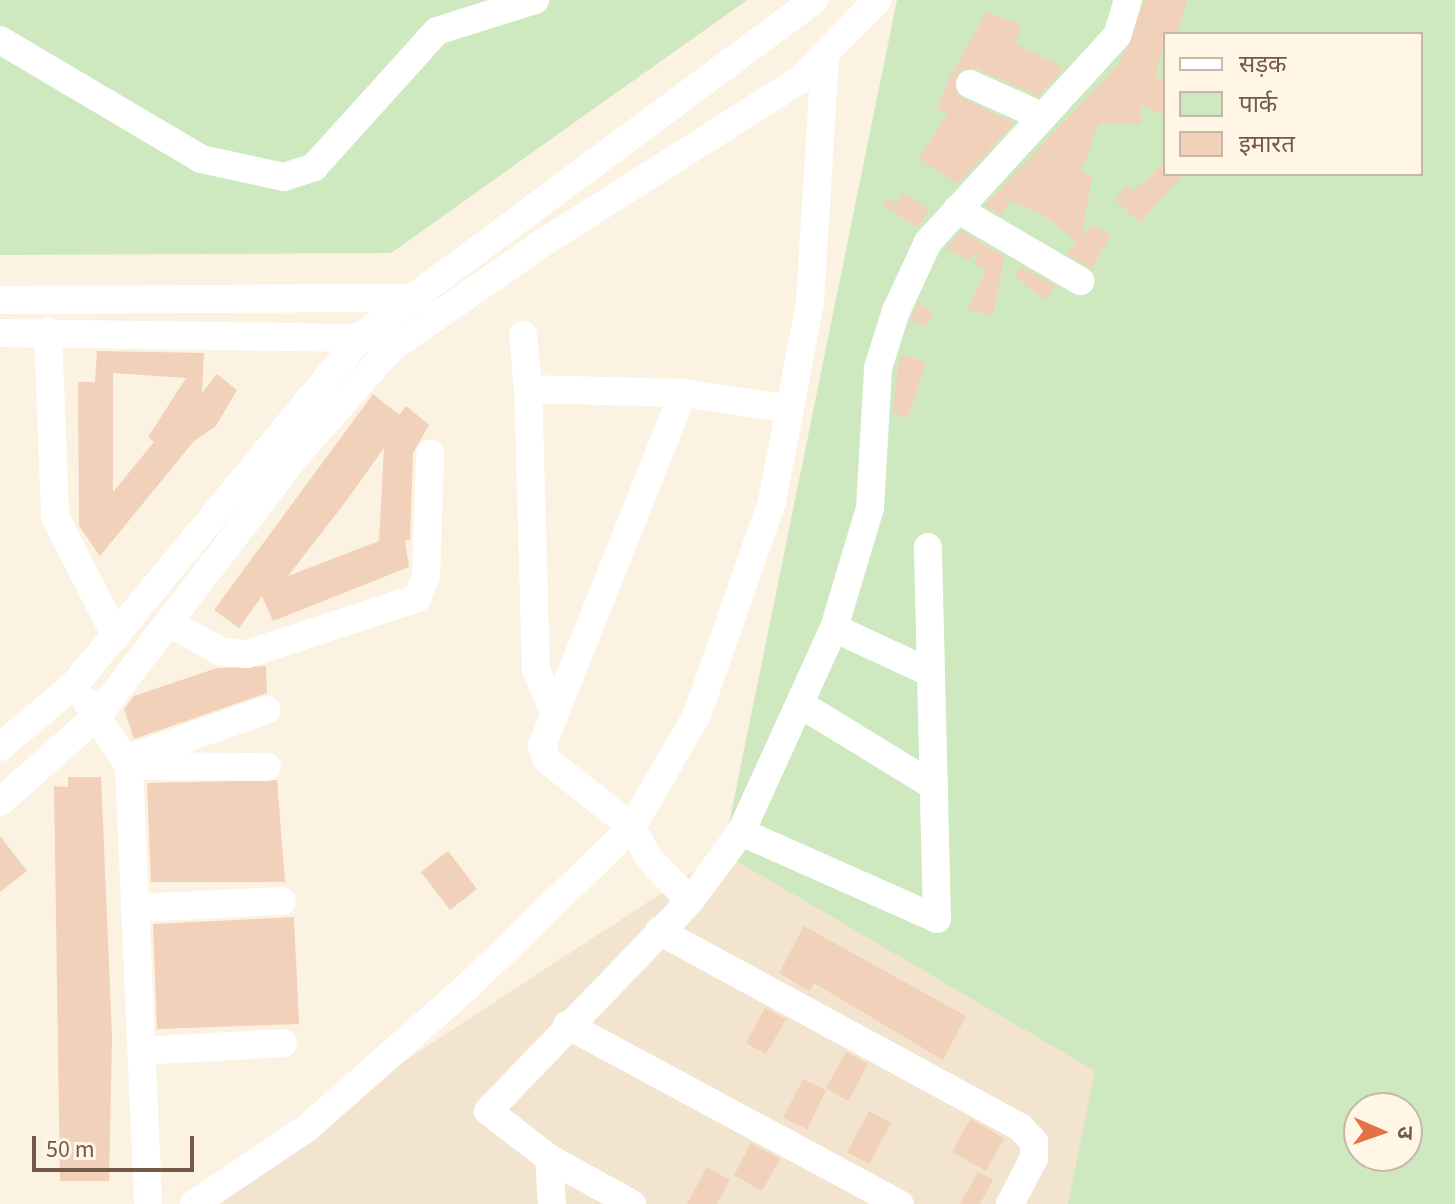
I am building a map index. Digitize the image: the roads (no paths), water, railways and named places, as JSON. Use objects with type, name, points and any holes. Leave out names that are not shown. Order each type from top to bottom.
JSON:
[{"type":"street","points":[[0,40],[201,159],[284,177],[314,167],[437,31],[535,0]]},
{"type":"street","points":[[0,747],[75,684],[363,335],[814,0]]},
{"type":"street","points":[[0,802],[97,716],[333,410],[397,343],[450,303],[825,60],[878,0]]},
{"type":"street","points":[[632,1204],[549,1158],[488,1111],[567,1025],[690,901],[741,832],[834,628],[875,488],[882,345],[928,242],[1039,115],[1117,36],[1128,0]]},
{"type":"street","points":[[194,1204],[307,1128],[466,988],[632,827],[697,715],[754,568],[790,409],[810,302],[825,60]]},
{"type":"street","points":[[970,84],[1039,115]]},
{"type":"street","points":[[957,209],[1080,281]]},
{"type":"street","points":[[0,300],[415,298],[450,303]]},
{"type":"street","points":[[48,331],[55,517],[116,636]]},
{"type":"street","points":[[0,333],[363,335],[397,343]]},
{"type":"street","points":[[523,335],[528,389],[536,670],[555,714]]},
{"type":"street","points":[[528,389],[683,393],[790,409]]},
{"type":"street","points":[[683,393],[542,746],[547,760],[632,827],[648,857],[690,901]]},
{"type":"street","points":[[168,622],[222,652],[247,654],[417,598],[426,577],[430,454]]},
{"type":"street","points":[[741,832],[937,919],[928,547]]},
{"type":"street","points":[[834,628],[931,673]]},
{"type":"street","points":[[75,684],[127,763],[138,908],[148,1204]]},
{"type":"street","points":[[800,704],[934,786]]},
{"type":"street","points":[[127,763],[266,710]]},
{"type":"street","points":[[127,763],[267,767]]},
{"type":"street","points":[[138,908],[282,901]]},
{"type":"street","points":[[659,931],[1020,1127],[1034,1142],[1034,1158],[1010,1204]]},
{"type":"street","points":[[567,1025],[900,1204]]},
{"type":"street","points":[[142,1051],[283,1043]]},
{"type":"street","points":[[549,1158],[552,1204]]}]
